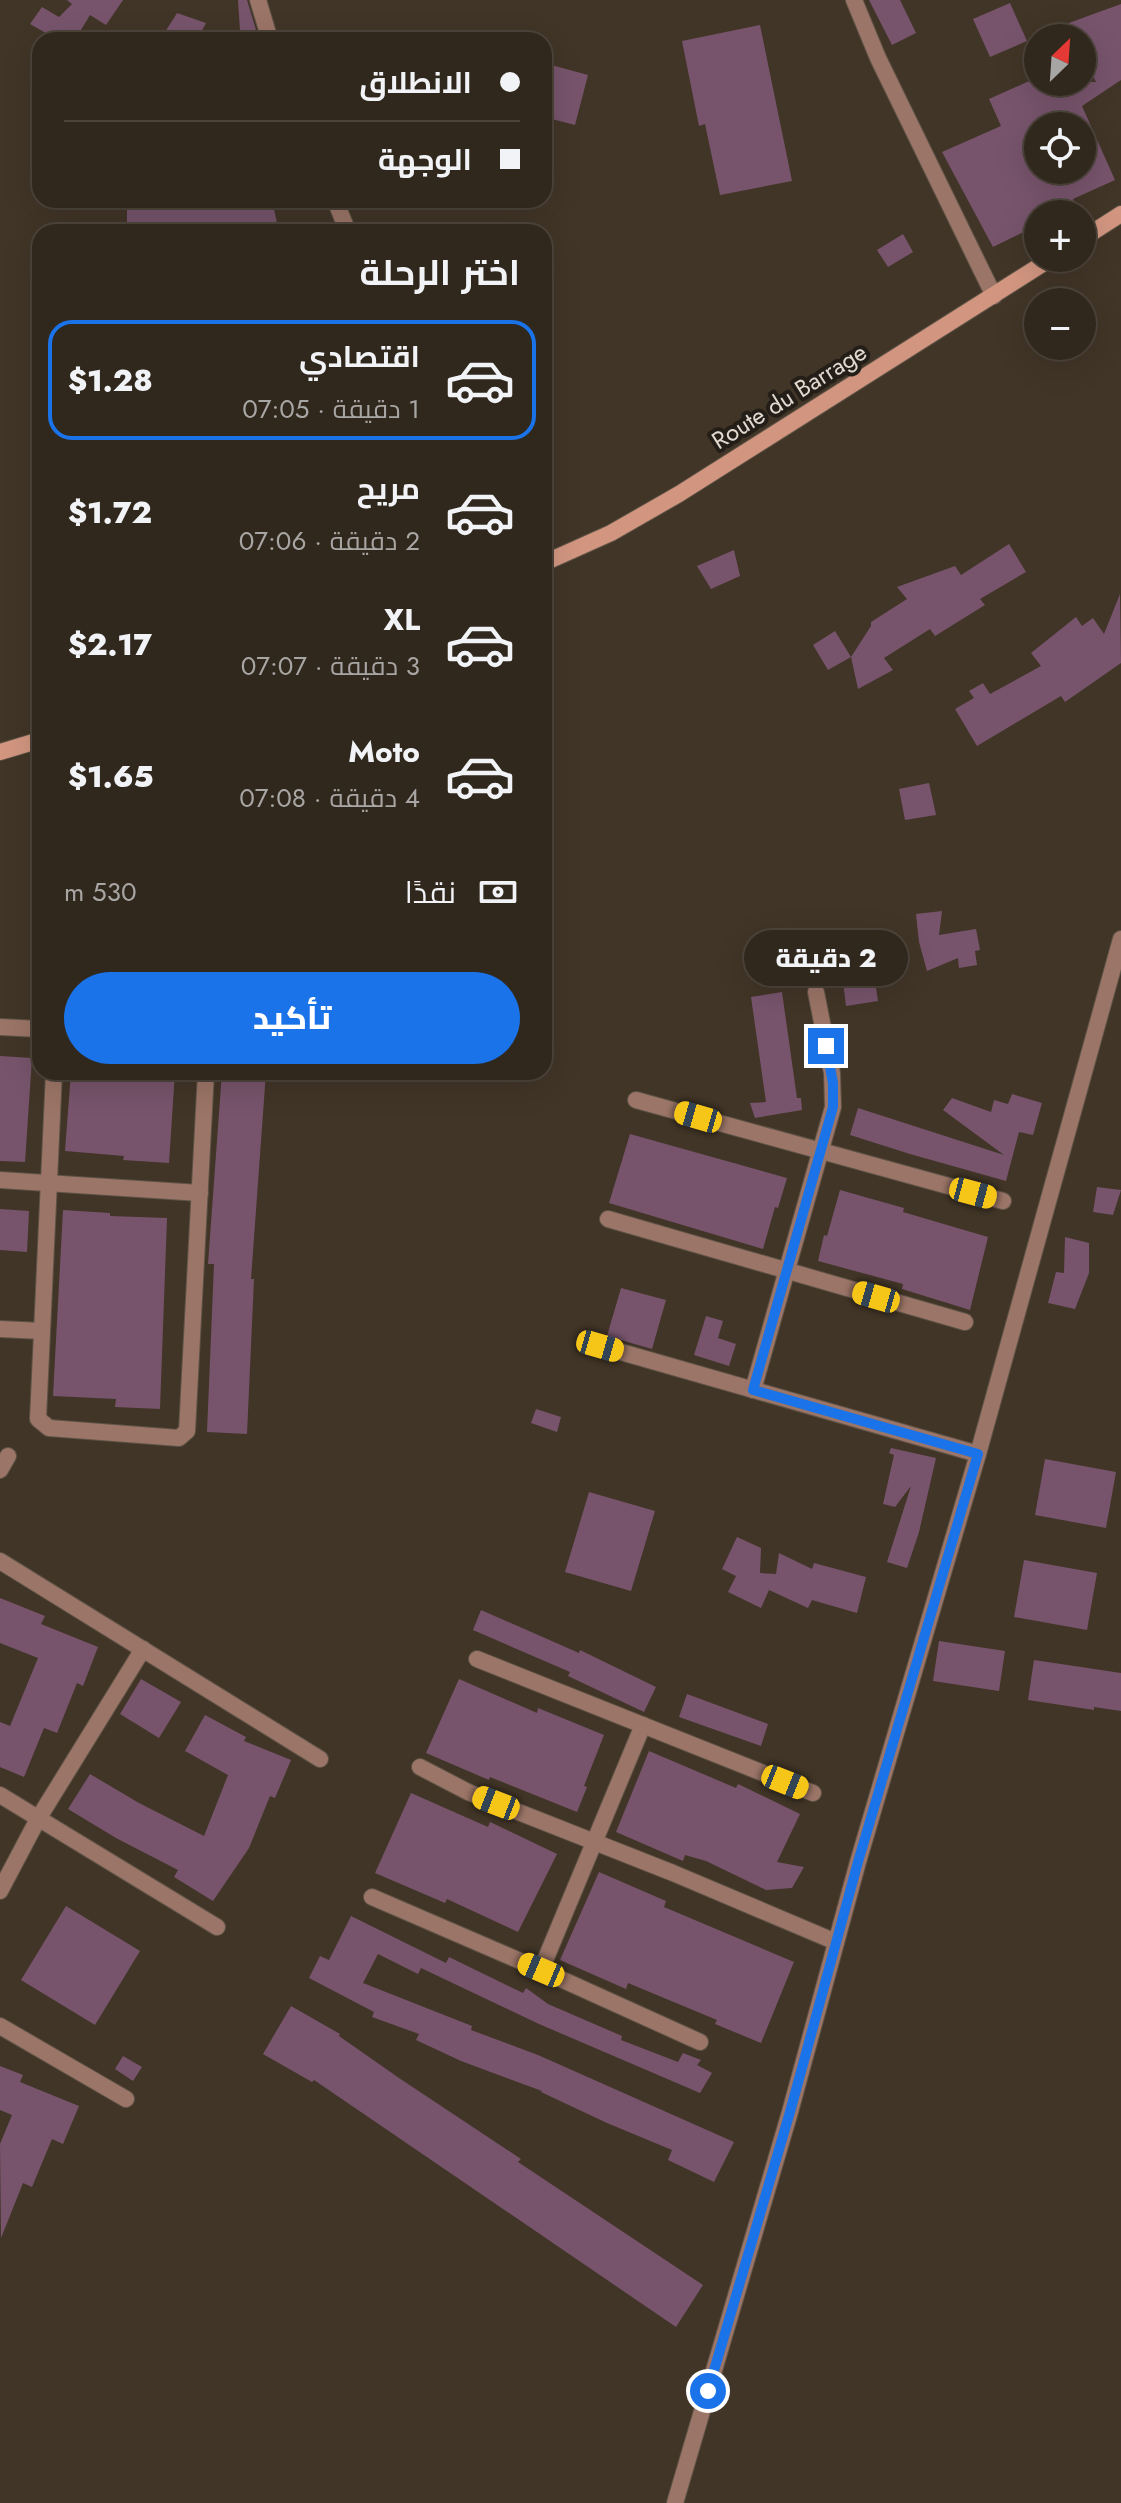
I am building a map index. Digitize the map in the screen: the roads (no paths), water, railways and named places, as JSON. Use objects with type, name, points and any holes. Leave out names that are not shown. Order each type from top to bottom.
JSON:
[{"type":"main road","points":[[1096,230],[1121,214]]},
{"type":"main road","name":"Route du Barrage","points":[[552,559],[611,533],[679,494],[1031,272]]},
{"type":"main road","points":[[0,752],[32,742]]},
{"type":"street","points":[[258,0],[268,32]]},
{"type":"street","points":[[854,0],[878,58],[994,296]]},
{"type":"street","points":[[675,2503],[978,1454],[1121,939]]},
{"type":"street","points":[[753,1390],[834,1095],[816,992]]},
{"type":"street","points":[[0,1027],[32,1029]]},
{"type":"street","points":[[54,1080],[37,1414],[44,1426],[179,1438],[187,1431],[206,1080]]},
{"type":"street","points":[[636,1100],[1003,1201]]},
{"type":"street","points":[[0,1180],[200,1193]]},
{"type":"street","points":[[608,1219],[965,1322]]},
{"type":"street","points":[[0,1329],[42,1331]]},
{"type":"street","points":[[600,1346],[978,1454]]},
{"type":"street","points":[[0,1561],[320,1759]]},
{"type":"street","points":[[0,1891],[38,1819],[143,1649]]},
{"type":"street","points":[[477,1659],[813,1793]]},
{"type":"street","points":[[541,1970],[643,1725]]},
{"type":"street","points":[[420,1767],[468,1792],[836,1942]]},
{"type":"street","points":[[0,1795],[217,1927]]},
{"type":"street","points":[[372,1897],[700,2042]]},
{"type":"street","points":[[0,2026],[126,2099]]}]
